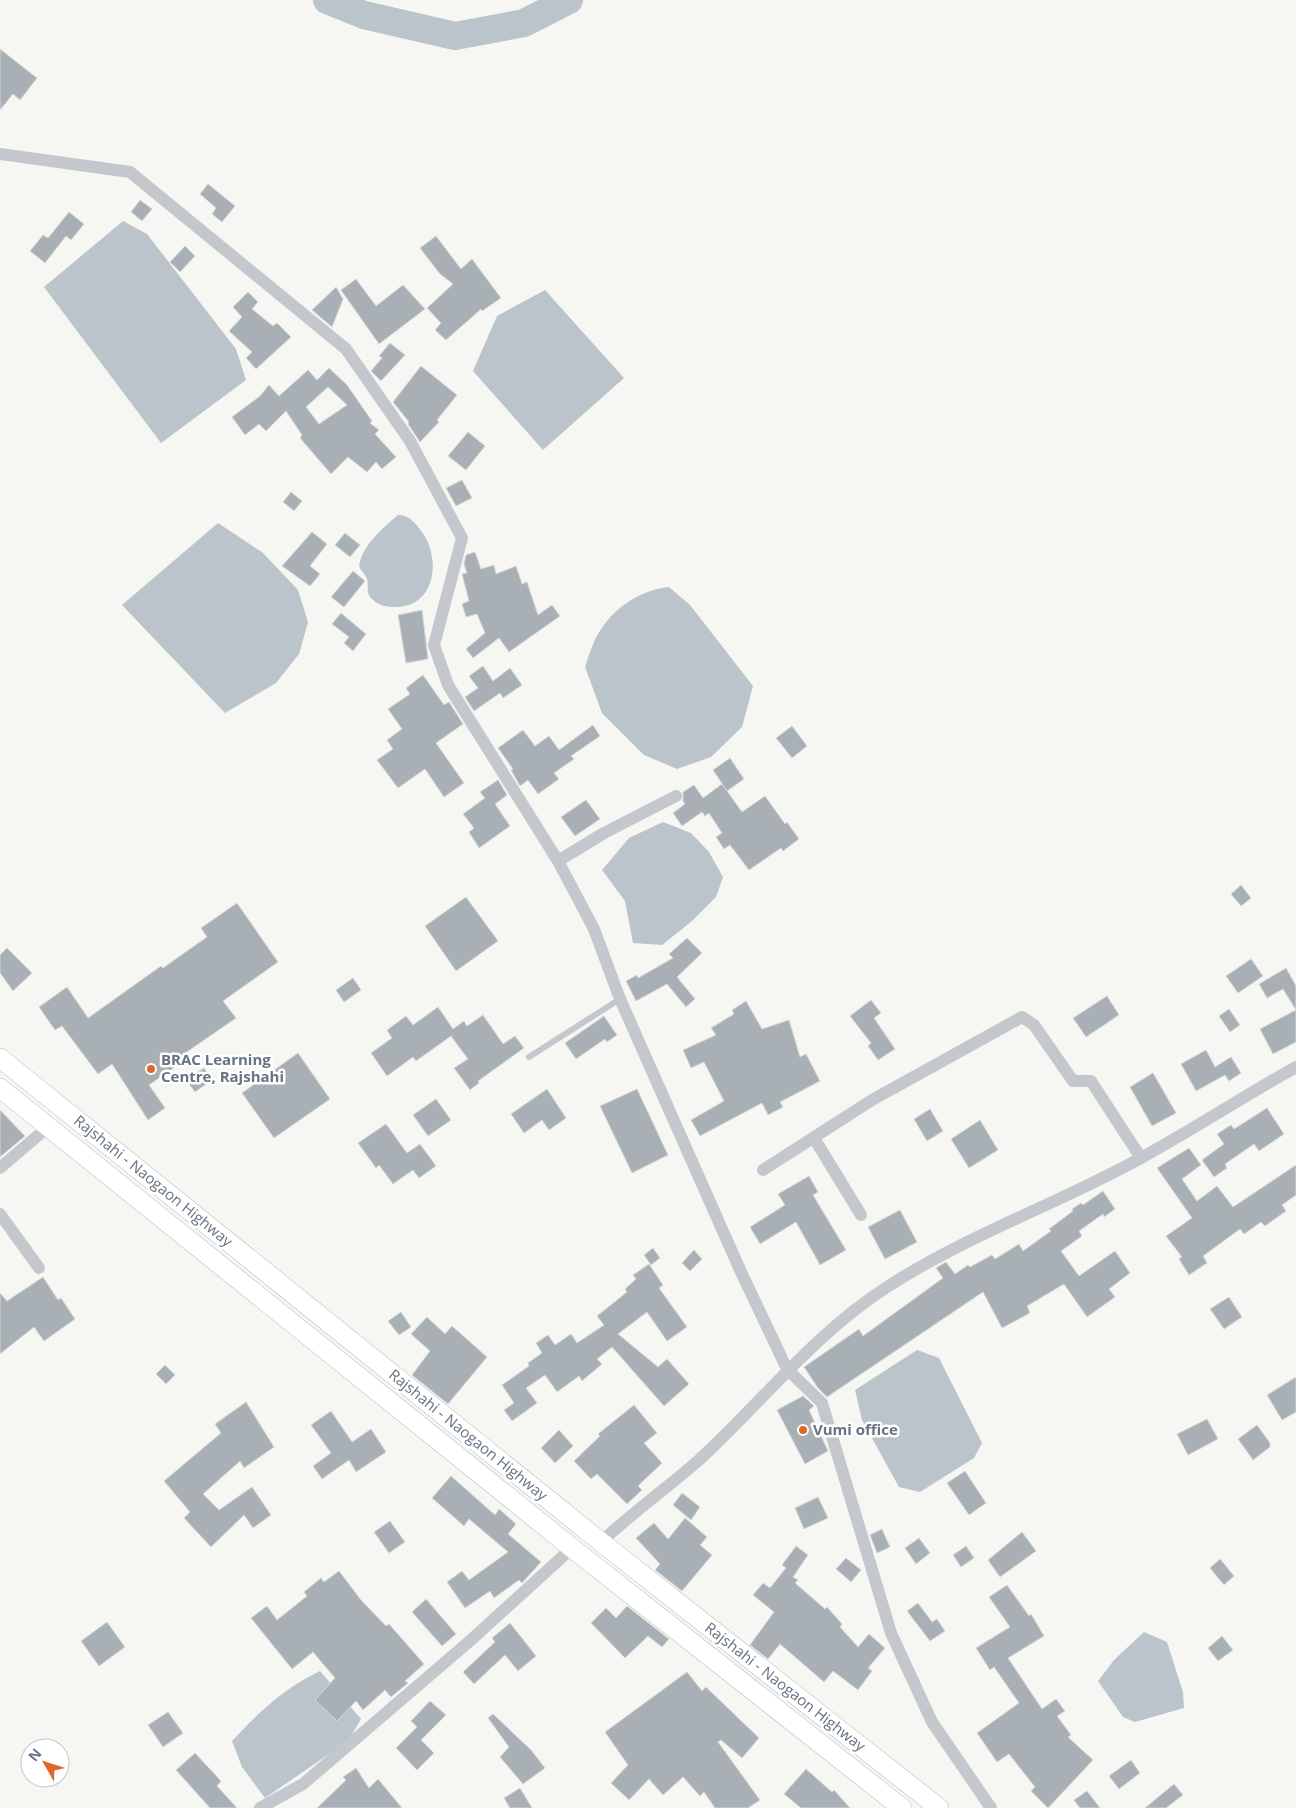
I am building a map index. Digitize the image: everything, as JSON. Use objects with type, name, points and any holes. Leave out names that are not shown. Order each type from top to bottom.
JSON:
[{"type":"main road","name":"Rajshahi - Naogaon Highway","points":[[0,1058],[601,1542],[940,1808]]},
{"type":"main road","name":"Rajshahi - Naogaon Highway","points":[[0,1088],[572,1548],[902,1808]]},
{"type":"main road","points":[[465,1462],[478,1443]]},
{"type":"main road","points":[[711,1658],[725,1640]]},
{"type":"street","points":[[0,154],[130,172],[346,349],[410,441],[462,538],[434,645],[448,685],[558,860],[594,930],[620,999],[741,1272],[787,1369],[822,1403],[891,1633],[932,1722],[991,1808]]},
{"type":"street","points":[[558,860],[604,833],[676,796]]},
{"type":"street","points":[[763,1170],[872,1100],[1022,1017],[1034,1025],[1073,1081],[1091,1081],[1141,1158]]},
{"type":"street","points":[[601,1542],[699,1460],[787,1369],[854,1310],[887,1286],[942,1255],[1141,1158],[1296,1068]]},
{"type":"street","points":[[0,1168],[48,1127]]},
{"type":"street","points":[[814,1138],[861,1215]]},
{"type":"street","points":[[0,1214],[39,1268]]},
{"type":"street","points":[[260,1808],[303,1784],[471,1640],[572,1548]]},
{"type":"lane","points":[[529,1057],[620,999]]},
{"type":"shaded area","points":[[123,221],[147,234],[236,349],[246,380],[161,443],[44,287]]},
{"type":"shaded area","points":[[545,290],[624,378],[543,450],[473,371],[497,316]]},
{"type":"shaded area","points":[[398,515],[409,518],[422,532],[432,556],[433,568],[431,580],[426,591],[418,600],[408,605],[391,607],[378,604],[370,597],[367,579],[359,566],[369,544]]},
{"type":"shaded area","points":[[218,523],[263,553],[298,590],[308,622],[299,654],[276,683],[225,713],[122,605]]},
{"type":"shaded area","points":[[669,587],[690,605],[753,686],[742,727],[711,757],[677,769],[644,755],[602,713],[585,667],[596,638],[604,625],[619,608],[638,596]]},
{"type":"shaded area","points":[[663,822],[691,833],[709,852],[723,877],[716,897],[692,921],[662,945],[633,943],[625,901],[602,870],[629,838]]},
{"type":"shaded area","points":[[917,1350],[939,1358],[982,1443],[974,1458],[920,1492],[899,1487],[862,1420],[855,1390]]},
{"type":"shaded area","points":[[1144,1632],[1167,1642],[1183,1692],[1184,1708],[1135,1722],[1123,1717],[1098,1681],[1114,1660]]},
{"type":"shaded area","points":[[320,1671],[361,1719],[348,1741],[265,1798],[242,1767],[232,1741],[252,1720],[283,1693]]},
{"type":"building","points":[[0,49],[37,78],[20,100],[13,94],[0,110]]},
{"type":"building","points":[[208,184],[235,206],[222,222],[212,214],[216,208],[200,194]]},
{"type":"building","points":[[140,200],[152,209],[142,221],[131,212]]},
{"type":"building","points":[[69,212],[84,224],[71,240],[66,236],[45,263],[30,251],[43,235],[48,238]]},
{"type":"building","points":[[436,236],[461,269],[472,259],[501,298],[482,311],[481,309],[446,340],[435,330],[441,323],[427,308],[453,284],[440,274],[420,248]]},
{"type":"building","points":[[185,246],[195,256],[180,272],[170,262]]},
{"type":"building","points":[[356,279],[376,306],[403,285],[425,309],[379,344],[341,290]]},
{"type":"building","points":[[336,287],[343,299],[332,327],[312,310]]},
{"type":"building","points":[[248,292],[258,302],[252,309],[273,326],[277,323],[291,337],[256,369],[246,358],[252,352],[229,331],[242,317],[233,307]]},
{"type":"building","points":[[390,343],[405,355],[381,381],[371,371],[382,358],[379,356]]},
{"type":"building","points":[[421,366],[457,395],[437,420],[439,422],[420,442],[408,424],[409,422],[393,402]]},
{"type":"building","points":[[329,368],[347,385],[372,421],[370,423],[379,430],[375,434],[396,457],[382,469],[376,462],[367,472],[348,457],[331,474],[300,438],[302,435],[286,411],[266,431],[259,424],[245,435],[232,417],[260,396],[269,385],[279,396],[308,370],[317,380]],"holes":[[[328,387],[347,405],[319,424],[306,407]]]},
{"type":"building","points":[[468,432],[485,446],[466,470],[448,456]]},
{"type":"building","points":[[462,480],[472,498],[456,506],[446,488]]},
{"type":"building","points":[[291,492],[302,501],[294,511],[283,502]]},
{"type":"building","points":[[312,532],[327,544],[310,566],[320,574],[310,586],[282,566]]},
{"type":"building","points":[[345,533],[360,545],[350,557],[335,545]]},
{"type":"building","points":[[475,552],[481,569],[494,565],[496,574],[516,566],[522,584],[527,582],[538,615],[552,605],[560,616],[509,652],[499,638],[473,658],[466,649],[485,633],[477,614],[466,617],[462,604],[469,601],[462,574],[467,573],[464,564],[466,555]]},
{"type":"building","points":[[353,571],[365,581],[344,607],[331,597]]},
{"type":"building","points":[[422,610],[428,659],[406,663],[398,615]]},
{"type":"building","points":[[341,613],[366,634],[353,651],[344,643],[349,637],[332,624]]},
{"type":"building","points":[[483,666],[493,681],[510,668],[522,685],[503,698],[500,693],[474,711],[465,697],[478,688],[469,676]]},
{"type":"building","points":[[423,675],[444,705],[449,702],[463,724],[436,743],[464,783],[444,797],[425,769],[398,788],[377,760],[393,749],[387,740],[402,729],[388,709],[410,694],[406,688]]},
{"type":"building","points":[[593,725],[600,736],[571,756],[574,759],[554,773],[559,779],[538,794],[528,780],[520,786],[511,770],[513,769],[498,748],[523,730],[535,746],[549,736],[559,750]]},
{"type":"building","points":[[792,726],[807,746],[792,758],[776,738]]},
{"type":"building","points":[[730,758],[744,779],[727,791],[713,770]]},
{"type":"building","points":[[498,780],[507,795],[495,804],[510,826],[479,848],[469,832],[474,828],[463,814],[485,798],[480,792]]},
{"type":"building","points":[[722,784],[742,812],[765,796],[785,824],[787,822],[799,839],[783,851],[781,848],[749,870],[730,845],[724,849],[716,837],[722,833],[709,813],[705,816],[702,812],[682,826],[673,813],[685,804],[683,792],[694,785],[703,798]]},
{"type":"building","points":[[586,800],[600,819],[575,836],[561,817]]},
{"type":"building","points":[[1241,885],[1251,898],[1241,906],[1231,894]]},
{"type":"building","points":[[466,897],[498,941],[456,971],[425,926]]},
{"type":"building","points":[[237,903],[278,962],[223,1001],[236,1018],[178,1058],[181,1063],[149,1085],[165,1108],[148,1120],[112,1064],[98,1074],[62,1026],[55,1030],[39,1007],[67,987],[88,1018],[161,966],[163,968],[207,937],[201,928]]},
{"type":"building","points":[[687,938],[702,953],[677,977],[695,999],[686,1007],[667,984],[636,1001],[626,981],[637,975],[638,978],[673,958],[669,954]]},
{"type":"building","points":[[7,948],[32,973],[13,991],[0,973],[0,955]]},
{"type":"building","points":[[1251,959],[1263,976],[1238,993],[1226,976]]},
{"type":"building","points":[[1286,968],[1296,986],[1296,1010],[1283,989],[1267,998],[1259,984]]},
{"type":"building","points":[[353,978],[361,990],[344,1002],[336,990]]},
{"type":"building","points":[[1107,996],[1119,1015],[1086,1037],[1073,1018]]},
{"type":"building","points":[[871,1000],[881,1013],[874,1018],[895,1049],[878,1060],[868,1046],[871,1043],[850,1016]]},
{"type":"building","points":[[746,1001],[762,1029],[789,1020],[800,1057],[806,1054],[820,1081],[780,1102],[783,1107],[768,1115],[762,1103],[700,1136],[691,1120],[724,1101],[704,1062],[691,1068],[683,1050],[716,1035],[711,1028],[734,1014],[732,1010]]},
{"type":"building","points":[[438,1007],[453,1029],[464,1021],[467,1026],[483,1015],[503,1044],[515,1036],[524,1048],[478,1081],[479,1083],[470,1090],[454,1068],[468,1059],[451,1036],[416,1061],[413,1057],[387,1076],[371,1053],[392,1038],[387,1030],[406,1016],[413,1025]]},
{"type":"building","points":[[1229,1009],[1240,1025],[1230,1032],[1219,1016]]},
{"type":"building","points":[[1296,1010],[1296,1042],[1273,1054],[1260,1029]]},
{"type":"building","points":[[604,1016],[617,1035],[607,1042],[605,1039],[576,1059],[565,1043]]},
{"type":"building","points":[[1206,1050],[1215,1067],[1231,1057],[1241,1073],[1229,1081],[1225,1075],[1196,1091],[1181,1064]]},
{"type":"building","points":[[298,1053],[330,1099],[274,1138],[242,1093]]},
{"type":"building","points":[[204,1068],[212,1080],[195,1092],[186,1080]]},
{"type":"building","points":[[1153,1073],[1176,1113],[1152,1126],[1130,1087]]},
{"type":"building","points":[[547,1089],[566,1118],[549,1130],[542,1120],[524,1133],[511,1114]]},
{"type":"building","points":[[637,1089],[668,1155],[632,1173],[600,1106]]},
{"type":"building","points":[[436,1099],[451,1120],[428,1136],[413,1115]]},
{"type":"building","points":[[1267,1108],[1284,1134],[1259,1151],[1254,1144],[1225,1164],[1227,1168],[1214,1177],[1202,1160],[1224,1144],[1217,1134],[1231,1125],[1234,1129]]},
{"type":"building","points":[[930,1109],[943,1131],[927,1141],[914,1119]]},
{"type":"building","points":[[0,1110],[25,1136],[0,1157]]},
{"type":"building","points":[[980,1120],[998,1150],[969,1168],[951,1139]]},
{"type":"building","points":[[386,1124],[407,1153],[420,1144],[436,1166],[419,1178],[413,1170],[393,1184],[379,1165],[376,1168],[358,1143]]},
{"type":"building","points":[[1189,1148],[1201,1165],[1182,1179],[1197,1201],[1217,1186],[1233,1207],[1296,1165],[1296,1195],[1282,1205],[1286,1211],[1265,1226],[1261,1222],[1244,1234],[1240,1229],[1203,1256],[1207,1263],[1189,1275],[1179,1259],[1182,1257],[1166,1236],[1192,1218],[1157,1168]]},
{"type":"building","points":[[809,1176],[818,1192],[813,1195],[846,1250],[820,1265],[796,1222],[760,1244],[750,1227],[785,1205],[778,1194]]},
{"type":"building","points":[[1103,1191],[1115,1209],[1104,1217],[1103,1214],[1079,1231],[1082,1236],[1061,1251],[1079,1276],[1115,1251],[1130,1273],[1109,1289],[1115,1297],[1087,1317],[1064,1284],[1027,1306],[1030,1313],[1002,1328],[983,1292],[827,1397],[818,1388],[804,1367],[859,1329],[863,1336],[943,1278],[936,1268],[946,1262],[955,1274],[968,1265],[970,1267],[992,1255],[995,1259],[1019,1244],[1023,1251],[1051,1231],[1049,1229],[1073,1211],[1072,1209],[1081,1203],[1083,1205]]},
{"type":"building","points":[[900,1210],[917,1242],[885,1259],[868,1227]]},
{"type":"building","points":[[653,1248],[660,1258],[651,1265],[644,1255]]},
{"type":"building","points":[[694,1250],[702,1259],[690,1271],[682,1263]]},
{"type":"building","points":[[649,1264],[663,1285],[659,1288],[687,1327],[667,1341],[647,1312],[618,1334],[658,1367],[667,1359],[689,1384],[664,1406],[612,1347],[597,1359],[602,1364],[582,1381],[579,1376],[557,1392],[545,1375],[526,1388],[537,1403],[512,1421],[504,1410],[514,1403],[502,1385],[529,1366],[528,1363],[542,1353],[536,1343],[548,1335],[555,1345],[571,1334],[577,1343],[604,1325],[597,1316],[627,1292],[625,1289],[636,1279],[633,1275]]},
{"type":"building","points":[[43,1277],[58,1300],[61,1298],[75,1319],[44,1341],[34,1327],[0,1354],[0,1293],[7,1301]]},
{"type":"building","points":[[1229,1297],[1242,1317],[1224,1329],[1210,1309]]},
{"type":"building","points":[[401,1312],[411,1327],[399,1335],[388,1321]]},
{"type":"building","points":[[427,1317],[445,1334],[452,1326],[487,1357],[448,1404],[412,1375],[430,1351],[411,1334]]},
{"type":"building","points":[[165,1365],[175,1375],[166,1384],[156,1374]]},
{"type":"building","points":[[1296,1377],[1296,1412],[1282,1420],[1267,1395]]},
{"type":"building","name":"Vumi office","points":[[803,1396],[814,1406],[809,1410],[828,1451],[805,1464],[777,1410]]},
{"type":"building","points":[[246,1402],[274,1447],[244,1468],[240,1461],[203,1494],[219,1510],[252,1487],[271,1515],[253,1528],[244,1515],[211,1547],[184,1518],[190,1512],[164,1481],[221,1433],[215,1424]]},
{"type":"building","points":[[634,1405],[657,1433],[644,1443],[662,1463],[638,1486],[642,1490],[627,1504],[597,1474],[591,1479],[574,1461],[600,1436],[598,1434]]},
{"type":"building","points":[[331,1411],[352,1442],[371,1429],[386,1452],[356,1472],[349,1460],[322,1479],[313,1466],[331,1453],[311,1425]]},
{"type":"building","points":[[1207,1419],[1218,1439],[1188,1455],[1177,1434]]},
{"type":"building","points":[[1257,1425],[1270,1443],[1270,1447],[1253,1460],[1238,1439]]},
{"type":"building","points":[[559,1430],[573,1446],[555,1463],[541,1448]]},
{"type":"building","points":[[965,1471],[986,1503],[969,1515],[947,1483]]},
{"type":"building","points":[[451,1476],[495,1515],[499,1509],[516,1524],[508,1534],[541,1562],[522,1583],[519,1580],[494,1598],[490,1591],[465,1608],[447,1582],[462,1571],[469,1580],[508,1552],[469,1519],[464,1526],[432,1498]]},
{"type":"building","points":[[682,1493],[700,1507],[691,1520],[673,1505]]},
{"type":"building","points":[[818,1497],[828,1518],[804,1529],[795,1508]]},
{"type":"building","points":[[685,1518],[707,1537],[700,1545],[712,1555],[682,1591],[655,1570],[660,1564],[636,1538],[654,1523],[668,1539]]},
{"type":"building","points":[[390,1521],[405,1542],[389,1553],[374,1532]]},
{"type":"building","points":[[882,1529],[890,1547],[877,1553],[870,1535]]},
{"type":"building","points":[[1022,1532],[1036,1551],[1000,1577],[988,1560]]},
{"type":"building","points":[[919,1538],[930,1553],[916,1564],[905,1548]]},
{"type":"building","points":[[796,1546],[808,1555],[793,1577],[798,1580],[795,1583],[825,1609],[827,1607],[842,1624],[840,1627],[858,1647],[869,1634],[885,1648],[868,1668],[872,1671],[858,1690],[833,1671],[824,1682],[780,1644],[768,1659],[750,1645],[774,1612],[753,1595],[763,1583],[770,1588],[786,1568],[782,1565]]},
{"type":"building","points":[[966,1546],[974,1558],[961,1567],[953,1555]]},
{"type":"building","points":[[846,1558],[861,1570],[851,1582],[836,1569]]},
{"type":"building","points":[[1220,1559],[1234,1576],[1224,1585],[1210,1568]]},
{"type":"building","points":[[339,1571],[361,1600],[386,1626],[389,1624],[424,1664],[405,1681],[408,1683],[391,1697],[385,1690],[363,1710],[356,1701],[337,1721],[315,1700],[335,1678],[313,1652],[292,1669],[251,1618],[267,1606],[277,1620],[307,1596],[304,1592],[321,1578],[324,1582]]},
{"type":"building","points":[[1007,1585],[1029,1616],[1031,1614],[1044,1636],[1008,1658],[1042,1709],[1056,1699],[1065,1711],[1057,1716],[1071,1735],[1068,1737],[1093,1760],[1048,1808],[1031,1791],[1035,1787],[1009,1754],[997,1762],[977,1733],[1019,1703],[994,1667],[990,1670],[976,1648],[1010,1627],[989,1597]]},
{"type":"building","points":[[426,1599],[456,1634],[442,1646],[412,1612]]},
{"type":"building","points":[[918,1603],[932,1622],[937,1619],[945,1631],[930,1641],[907,1611]]},
{"type":"building","points":[[627,1606],[669,1639],[662,1647],[648,1636],[625,1658],[591,1623],[606,1608],[616,1618]]},
{"type":"building","points":[[107,1622],[125,1647],[99,1666],[81,1641]]},
{"type":"building","points":[[510,1623],[536,1656],[518,1671],[505,1655],[474,1684],[463,1672],[495,1642],[492,1638]]},
{"type":"building","points":[[1222,1636],[1233,1650],[1218,1661],[1208,1648]]},
{"type":"building","points":[[687,1672],[702,1691],[706,1687],[759,1738],[742,1758],[721,1740],[718,1742],[760,1800],[748,1808],[715,1808],[704,1792],[700,1796],[683,1777],[663,1795],[649,1779],[629,1800],[611,1783],[628,1765],[605,1732]]},
{"type":"building","points":[[430,1701],[446,1715],[421,1740],[434,1753],[417,1770],[396,1748],[417,1727],[411,1721]]},
{"type":"building","points":[[168,1712],[183,1733],[163,1747],[148,1725]]},
{"type":"building","points":[[493,1714],[531,1750],[545,1768],[523,1784],[500,1757],[509,1747],[488,1718]]},
{"type":"building","points":[[195,1753],[221,1781],[217,1786],[237,1808],[210,1808],[176,1770]]},
{"type":"building","points":[[1131,1760],[1140,1773],[1119,1789],[1109,1776]]},
{"type":"building","points":[[356,1768],[369,1788],[378,1779],[402,1808],[317,1808],[346,1780],[343,1777]]},
{"type":"building","points":[[806,1769],[832,1792],[834,1790],[850,1808],[801,1808],[784,1794]]},
{"type":"building","points":[[1174,1784],[1183,1795],[1166,1808],[1145,1808]]},
{"type":"building","points":[[520,1788],[532,1808],[510,1808],[504,1798]]},
{"type":"building","points":[[1087,1791],[1100,1808],[1080,1808],[1074,1800]]},
{"type":"waterway","points":[[327,0],[364,15],[455,36],[524,23],[569,0]]},
{"type":"place","name":"BRAC Learning Centre, Rajshahi","points":[[151,1069]]},
{"type":"place","name":"Vumi office","points":[[803,1430]]}]
